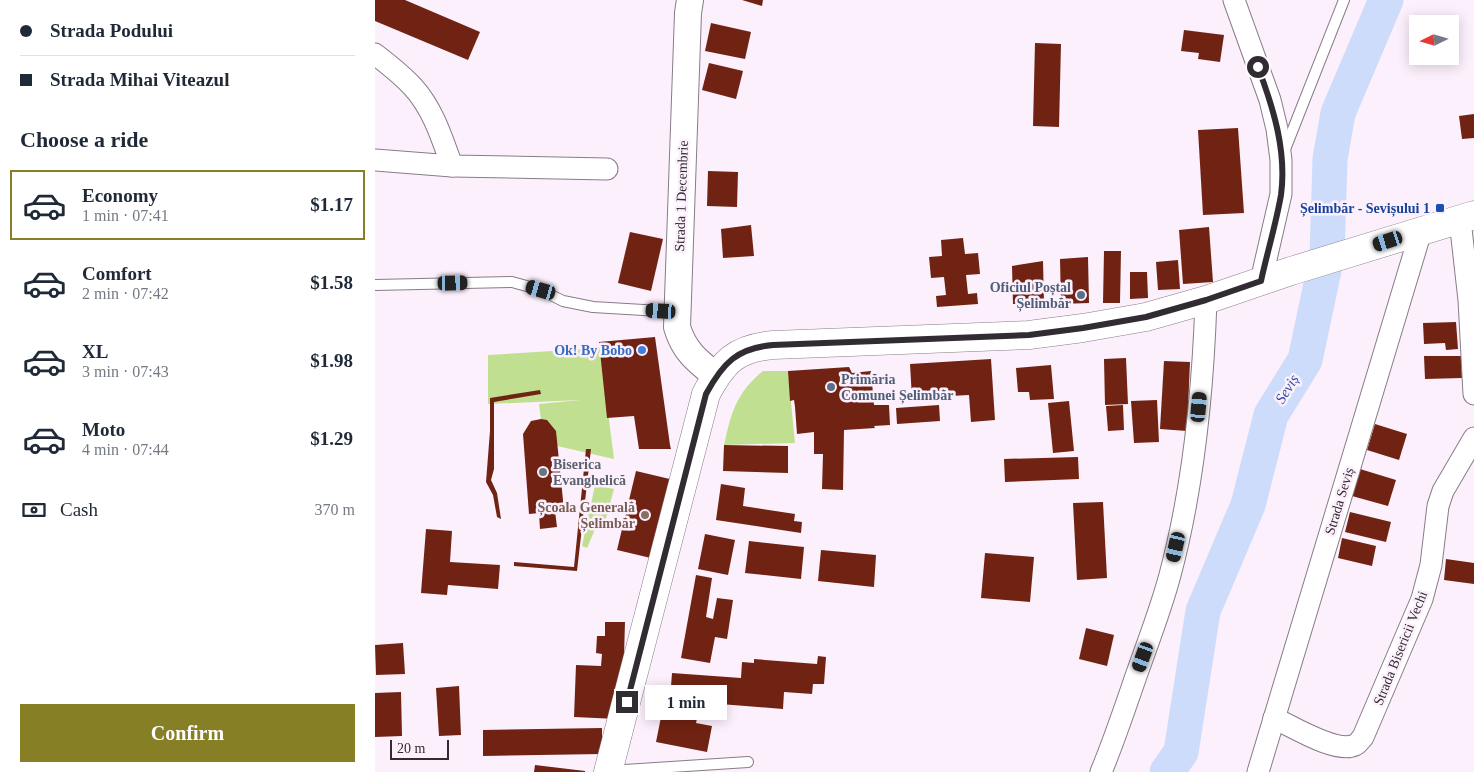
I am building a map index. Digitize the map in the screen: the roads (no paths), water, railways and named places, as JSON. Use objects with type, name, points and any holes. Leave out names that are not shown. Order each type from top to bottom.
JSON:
[{"type":"main road","points":[[608,772],[706,394],[716,376],[731,359],[745,350],[758,346],[890,339],[1029,335],[1146,317],[1206,300],[1291,271],[1467,217]]},
{"type":"street","name":"Strada 1 Decembrie","points":[[690,0],[677,327],[681,340],[693,358],[716,376]]},
{"type":"street","points":[[1234,0],[1270,100],[1277,129],[1281,160],[1281,194],[1261,281]]},
{"type":"street","points":[[375,54],[413,86],[424,101],[437,123],[452,166]]},
{"type":"street","points":[[375,160],[452,166],[607,169]]},
{"type":"street","points":[[1467,217],[1474,394]]},
{"type":"street","name":"Strada Seviș","points":[[1258,772],[1421,231]]},
{"type":"street","points":[[1101,772],[1155,622],[1172,567],[1190,481],[1198,423],[1204,360],[1206,300]]},
{"type":"street","name":"Strada Bisericii Vechi","points":[[1274,718],[1324,742],[1344,747],[1355,745],[1363,737],[1422,599],[1431,565],[1438,506],[1443,491],[1458,465],[1473,445]]},
{"type":"lane","points":[[1281,160],[1344,0]]},
{"type":"lane","points":[[375,285],[512,282],[541,290],[563,302],[593,307],[677,312]]},
{"type":"lane","points":[[608,772],[748,762]]},
{"type":"waterway","name":"Seviș","points":[[1167,772],[1181,752],[1203,611],[1248,505],[1271,415],[1305,360],[1327,256],[1330,159],[1338,113],[1386,0]]},
{"type":"place","name":"Șelimbăr - Sevișului 1","points":[[1440,208]]},
{"type":"place","name":"Oficiul Poștal Șelimbăr","points":[[1081,295]]},
{"type":"place","name":"Ok! By Bobo","points":[[642,350]]},
{"type":"place","name":"Primăria Comunei Șelimbăr","points":[[831,387]]},
{"type":"place","name":"Biserica Evanghelică","points":[[543,472]]},
{"type":"place","name":"Școala Generală Șelimbăr","points":[[645,515]]}]
